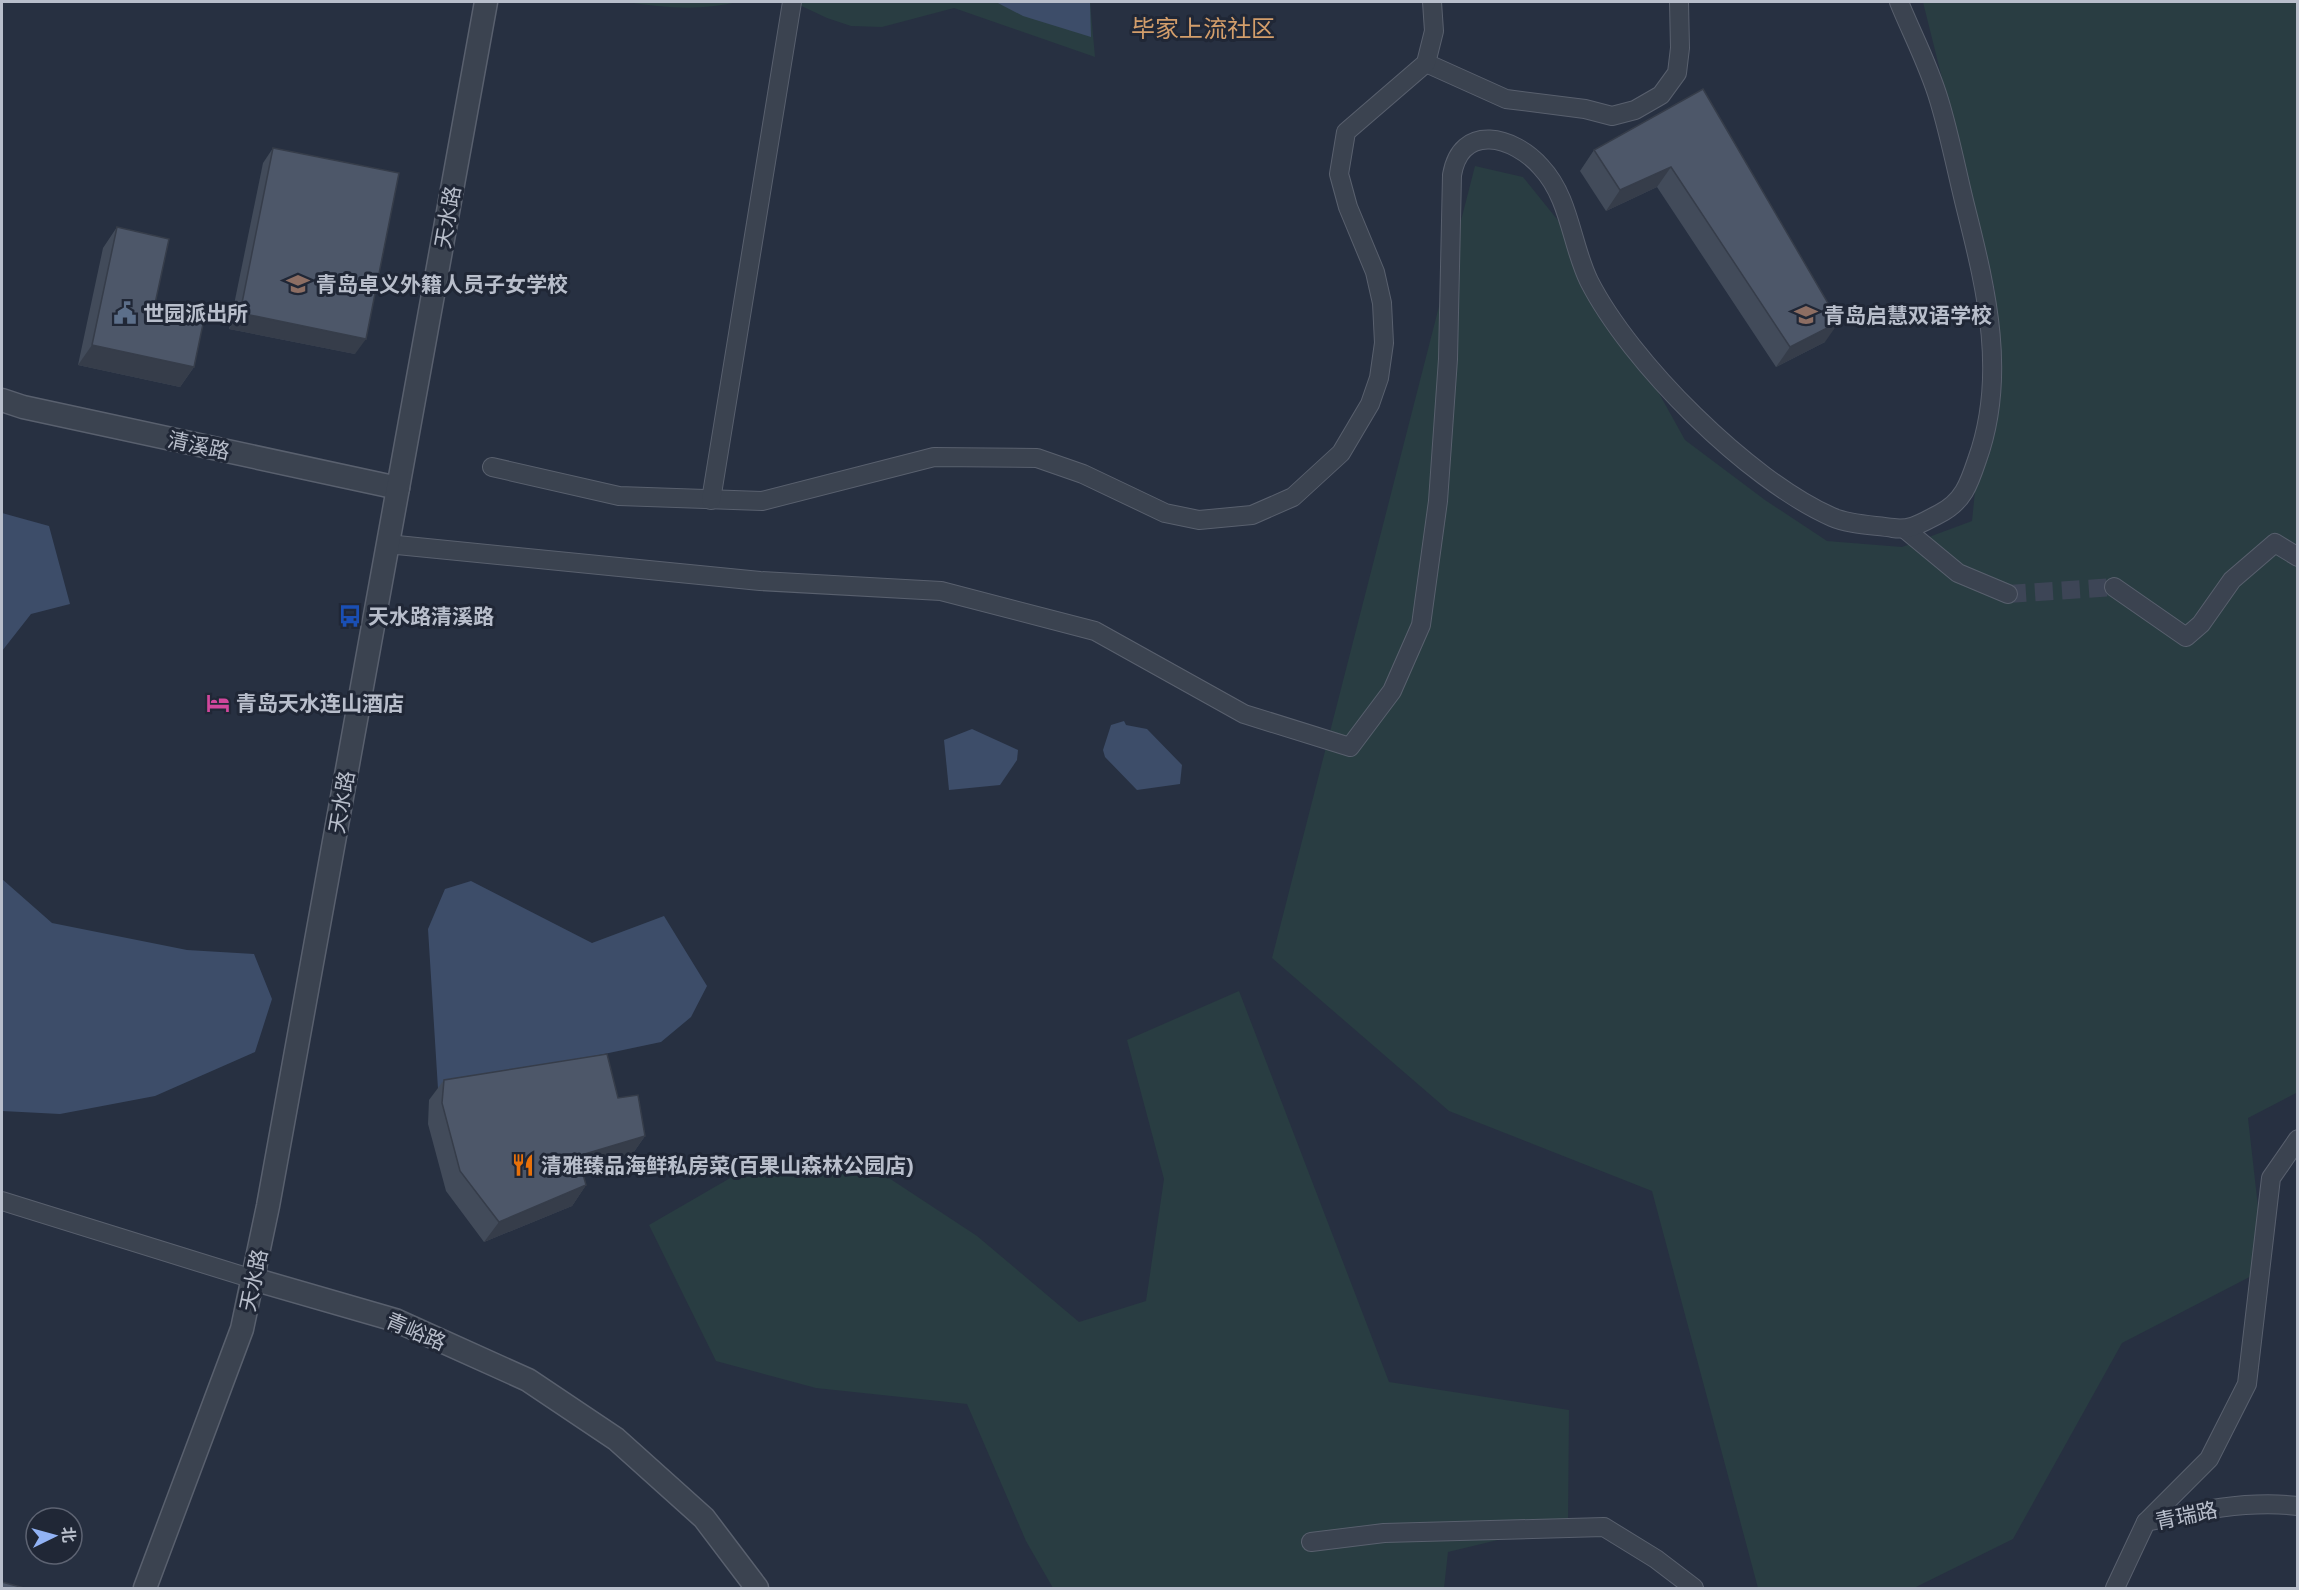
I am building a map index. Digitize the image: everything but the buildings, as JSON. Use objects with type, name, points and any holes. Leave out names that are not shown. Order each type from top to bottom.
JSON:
[{"type":"street","name":"天水路","points":[[145,1588],[243,1329],[486,2]]},
{"type":"street","points":[[711,500],[792,2]]},
{"type":"street","points":[[492,467],[619,496],[762,501],[934,457],[1036,458],[1083,474],[1165,513],[1198,520],[1252,515],[1293,497],[1341,453],[1370,404],[1379,378],[1384,343],[1382,303],[1375,272],[1347,207],[1339,174],[1346,132],[1425,63],[1434,31],[1432,2]]},
{"type":"street","points":[[1425,63],[1506,99],[1585,109],[1612,116],[1635,110],[1661,95],[1677,73],[1680,48],[1679,2]]},
{"type":"street","points":[[1899,2],[1938,98],[1981,268],[1993,341],[1994,376],[1985,440],[1966,492],[1951,508],[1906,530]]},
{"type":"street","points":[[387,544],[760,581],[941,591],[1095,631],[1244,714],[1350,747],[1392,691],[1421,624],[1440,477],[1448,359],[1452,174],[1455,157],[1466,145],[1479,139],[1504,141],[1524,151],[1542,168],[1562,199],[1588,278],[1615,326],[1690,411],[1762,474],[1799,500],[1836,519],[1906,530],[1958,573],[2008,594]]},
{"type":"street","name":"清溪路","points":[[2,400],[23,407],[398,488]]},
{"type":"street","points":[[2114,586],[2186,637],[2201,624],[2232,580],[2276,543],[2298,557]]},
{"type":"street","points":[[2146,1522],[2209,1459],[2247,1383],[2271,1178],[2298,1139]]},
{"type":"street","name":"青峪路","points":[[3,1206],[395,1320],[528,1380],[616,1439],[704,1518],[757,1588]]},
{"type":"street","name":"青瑞路","points":[[2115,1588],[2146,1522],[2210,1508],[2276,1503],[2298,1506]]},
{"type":"street","points":[[1311,1542],[1384,1533],[1604,1527],[1656,1559],[1694,1588]]},
{"type":"green space","points":[[626,2],[738,2],[710,7],[682,8]]},
{"type":"green space","points":[[793,2],[1090,2],[1095,57],[954,8],[882,27],[851,26]]},
{"type":"green space","points":[[1923,2],[2297,2],[2298,1092],[2248,1118],[2265,1269],[2122,1343],[2013,1539],[1914,1588],[1758,1588],[1652,1191],[1449,1111],[1272,958],[1475,166],[1523,177],[1573,239],[1685,440],[1765,500],[1827,541],[1902,547],[1972,521],[1995,290]]},
{"type":"green space","points":[[1239,991],[1389,1382],[1569,1410],[1568,1523],[1448,1552],[1444,1588],[1053,1588],[1026,1541],[967,1404],[816,1388],[716,1361],[649,1225],[732,1177],[854,1155],[977,1236],[1079,1322],[1146,1301],[1164,1179],[1127,1040]]},
{"type":"water","points":[[996,2],[1090,2],[1091,37],[1023,16]]},
{"type":"water","points":[[2,513],[49,526],[70,604],[31,614],[2,651]]},
{"type":"water","points":[[1124,721],[1126,725],[1147,729],[1182,765],[1180,784],[1137,790],[1105,757],[1103,750],[1111,725]]},
{"type":"water","points":[[972,729],[1018,750],[1017,760],[1000,785],[949,790],[944,740]]},
{"type":"water","points":[[2,879],[52,923],[187,950],[254,954],[272,999],[255,1052],[155,1096],[60,1114],[2,1111]]},
{"type":"water","points":[[471,881],[592,943],[664,916],[707,986],[691,1017],[661,1042],[438,1089],[428,929],[445,889]]},
{"type":"tunnel","points":[[2008,594],[2114,587]]},
{"type":"place","name":"青岛卓义外籍人员子女学校","points":[[298,284]]},
{"type":"place","name":"世园派出所","points":[[125,313]]},
{"type":"place","name":"青岛启慧双语学校","points":[[1806,315]]},
{"type":"place","name":"天水路清溪路","points":[[350,616]]},
{"type":"place","name":"青岛天水连山酒店","points":[[218,703]]},
{"type":"place","name":"清雅臻品海鲜私房菜(百果山森林公园店)","points":[[523,1165]]},
{"type":"district","name":"毕家上流社区","points":[[1203,27]]}]
